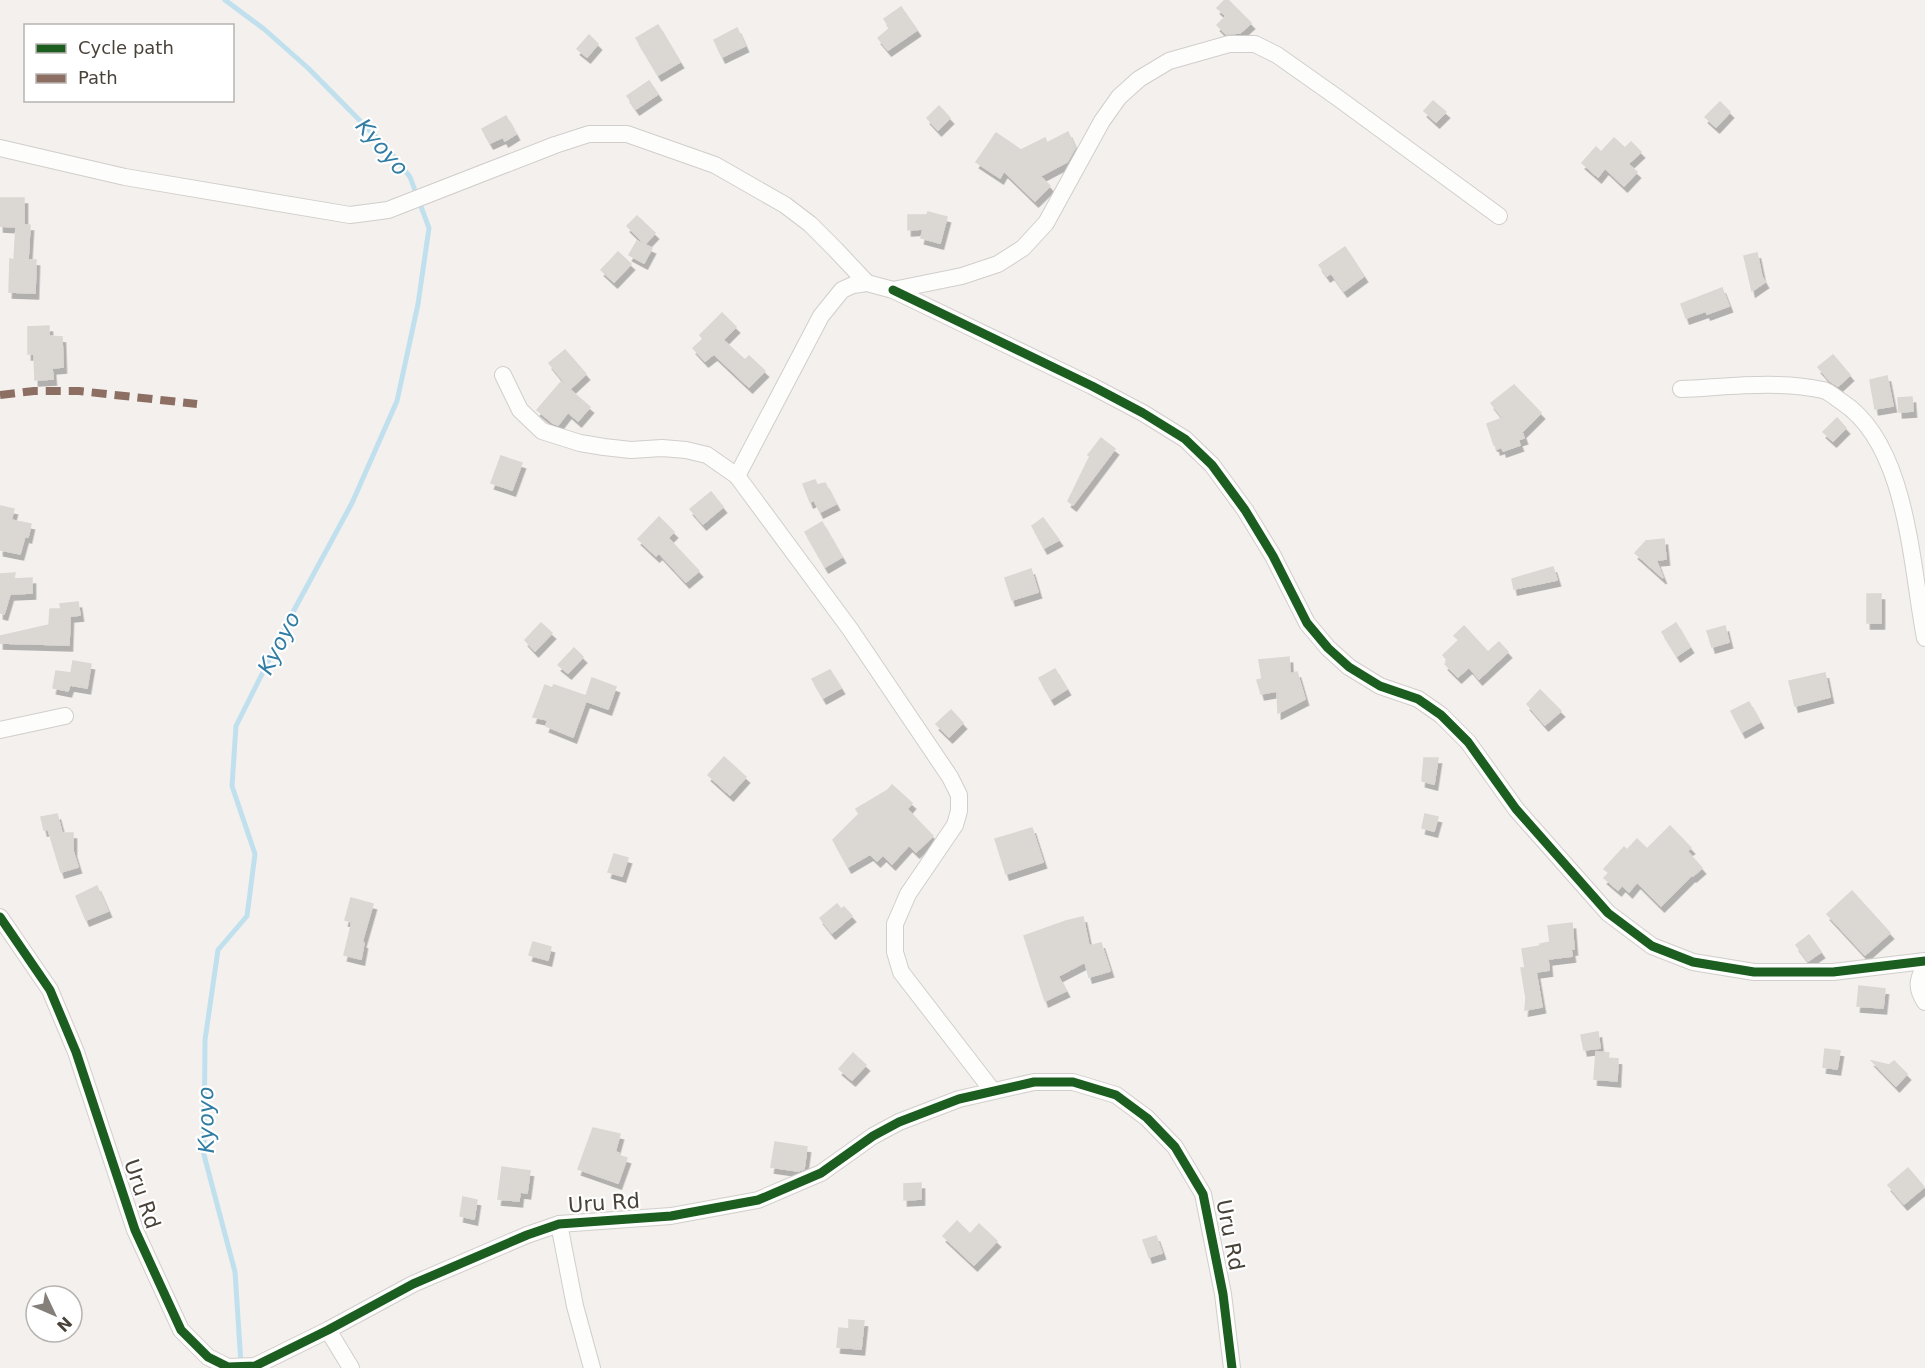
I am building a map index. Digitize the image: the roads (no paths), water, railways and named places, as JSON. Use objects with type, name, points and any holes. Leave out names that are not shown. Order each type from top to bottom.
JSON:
[{"type":"street","points":[[893,290],[962,276],[998,264],[1023,248],[1046,223],[1102,121],[1119,97],[1139,79],[1169,61],[1229,44],[1255,44],[1277,55],[1499,216]]},
{"type":"street","points":[[0,148],[125,177],[350,215],[388,210],[589,134],[627,134],[715,165],[785,205],[817,230],[867,283]]},
{"type":"street","points":[[737,476],[821,316],[842,290],[853,285],[867,283],[893,290],[1092,386],[1185,439],[1212,465],[1245,510],[1273,556],[1307,623],[1328,648],[1349,667],[1380,686],[1418,699],[1441,715],[1468,742],[1516,809],[1592,897],[1608,913],[1652,946],[1693,962],[1754,972],[1833,972],[1925,962],[1918,985],[1919,993],[1925,1002]]},
{"type":"street","points":[[503,375],[520,410],[542,431],[580,443],[604,447],[631,450],[662,448],[686,450],[707,455],[737,476],[850,629],[950,777],[959,795],[959,811],[955,825],[908,894],[895,924],[895,952],[901,972],[992,1090]]},
{"type":"street","points":[[1681,389],[1787,384],[1826,391],[1853,409],[1870,428],[1889,461],[1904,512],[1925,638]]},
{"type":"street","points":[[0,730],[65,716]]},
{"type":"street","name":"Uru Rd","points":[[0,917],[50,990],[76,1052],[135,1230],[181,1330],[208,1357],[228,1367],[255,1366],[423,1280],[527,1235],[559,1224],[671,1216],[758,1200],[821,1173],[873,1136],[899,1122],[959,1099],[1034,1082],[1073,1082],[1116,1095],[1147,1118],[1175,1147],[1203,1194],[1223,1294],[1232,1368]]},
{"type":"street","points":[[559,1224],[574,1306],[592,1368]]},
{"type":"street","points":[[328,1330],[351,1368]]},
{"type":"waterway","name":"Kyoyo","points":[[225,0],[264,29],[308,68],[388,149],[410,177],[429,228],[418,304],[397,401],[352,503],[293,612],[236,726],[232,786],[255,854],[247,916],[218,950],[205,1040],[204,1155],[235,1272],[241,1364]]}]
